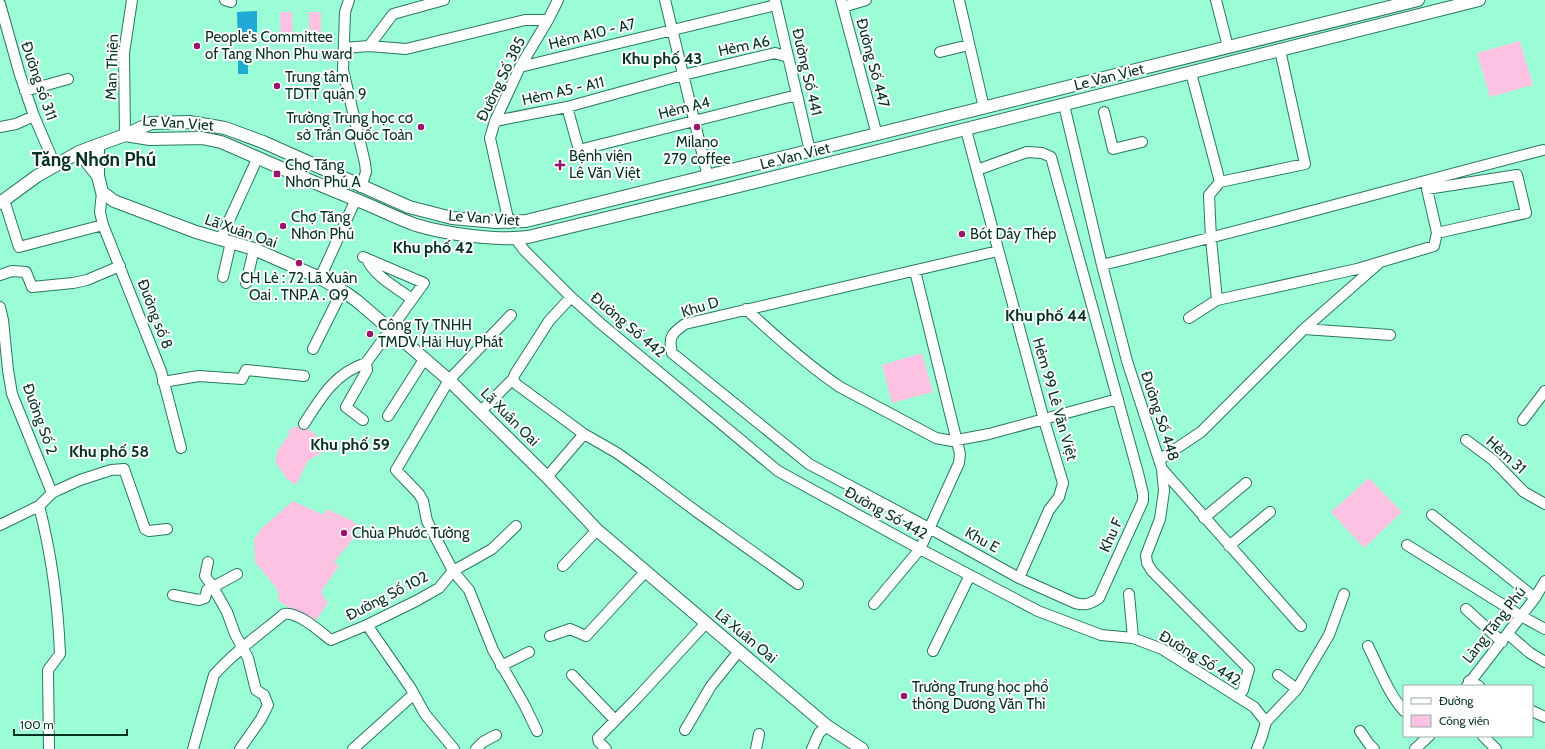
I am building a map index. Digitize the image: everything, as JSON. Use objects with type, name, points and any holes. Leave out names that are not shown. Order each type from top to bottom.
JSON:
[{"type":"main road","name":"Le Van Viet","points":[[2,202],[55,165],[79,152],[125,135],[151,123],[189,122],[225,128],[263,142],[408,207],[445,216],[478,221],[509,223],[526,221],[1418,0]]},
{"type":"main road","name":"Le Van Viet","points":[[125,135],[150,139],[202,138],[221,142],[416,225],[454,233],[515,238],[528,237],[966,130],[1478,0]]},
{"type":"main road","points":[[1228,47],[1232,62]]},
{"type":"main road","points":[[1060,89],[1064,105]]},
{"type":"main road","points":[[1036,95],[1040,111]]},
{"type":"main road","points":[[984,108],[988,124]]},
{"type":"main road","points":[[258,157],[263,142]]},
{"type":"main road","points":[[98,145],[98,176],[102,192]]},
{"type":"main road","points":[[79,152],[98,176]]},
{"type":"main road","points":[[708,177],[712,193]]},
{"type":"main road","points":[[356,200],[361,187]]},
{"type":"main road","name":"Lã Xuân Oai","points":[[102,192],[114,202],[126,207],[196,232],[254,249],[320,278],[356,301],[390,331],[425,358],[482,411],[597,530],[827,726],[862,749]]},
{"type":"main road","points":[[509,223],[515,238]]},
{"type":"street","name":"Man Thiện","points":[[125,135],[124,53],[132,0]]},
{"type":"street","points":[[349,0],[345,12],[343,70],[365,163],[366,172],[361,187]]},
{"type":"street","points":[[369,46],[393,14],[444,0]]},
{"type":"street","name":"Đường Số 385","points":[[509,223],[490,138],[495,121],[520,67],[558,0]]},
{"type":"street","points":[[665,0],[708,177]]},
{"type":"street","points":[[842,3],[866,0]]},
{"type":"street","points":[[959,0],[984,108]]},
{"type":"street","points":[[1216,0],[1228,47]]},
{"type":"street","name":"Hẻm A10 - A7","points":[[520,67],[672,30],[775,2]]},
{"type":"street","name":"Đường Số 441","points":[[775,2],[810,151]]},
{"type":"street","name":"Đường Số 447","points":[[842,3],[877,134]]},
{"type":"street","name":"Đường số 311","points":[[0,4],[25,91],[55,165]]},
{"type":"street","points":[[344,48],[369,46],[406,49],[525,20],[548,20]]},
{"type":"street","points":[[940,52],[969,45]]},
{"type":"street","points":[[1217,300],[1211,239],[1209,195],[1220,182],[1305,164],[1280,50]]},
{"type":"street","name":"Hẻm A6","points":[[683,75],[775,53],[788,57]]},
{"type":"street","points":[[1192,73],[1220,182]]},
{"type":"street","name":"Hẻm A5 - A11","points":[[495,121],[567,107],[683,75]]},
{"type":"street","points":[[25,91],[68,79]]},
{"type":"street","name":"Hẻm A4","points":[[567,107],[579,150],[797,95]]},
{"type":"street","name":"Đường Số 448","points":[[1064,105],[1127,362],[1160,464],[1164,491],[1160,519],[1146,555],[1147,564],[1152,571],[1249,669],[1243,690],[1238,697]]},
{"type":"street","points":[[1104,112],[1109,150],[1142,142]]},
{"type":"street","points":[[0,127],[16,124],[34,116]]},
{"type":"street","name":"Hẻm 99 Lê Văn Việt","points":[[966,130],[1044,420],[1063,483],[1059,497],[1049,510],[1019,578]]},
{"type":"street","points":[[1102,265],[1211,239],[1384,191],[1543,150]]},
{"type":"street","name":"Khu F","points":[[977,170],[1027,152],[1042,153],[1051,157],[1143,494],[1143,501],[1099,598],[1088,605],[1082,605],[1019,578]]},
{"type":"street","points":[[223,277],[226,240],[258,157]]},
{"type":"street","points":[[1189,318],[1217,300],[1357,269],[1434,246],[1437,234],[1427,189],[1517,175],[1526,213],[1437,234]]},
{"type":"street","name":"Đường số 8","points":[[102,192],[100,212],[102,225],[120,266],[161,371],[181,448]]},
{"type":"street","points":[[320,278],[356,200]]},
{"type":"street","points":[[2,202],[19,247],[102,225]]},
{"type":"street","name":"Đường Số 442","points":[[515,238],[524,250],[600,323],[778,471],[920,549],[1038,611],[1094,633],[1133,638],[1162,649],[1254,707],[1266,722]]},
{"type":"street","points":[[246,283],[254,249]]},
{"type":"street","points":[[746,309],[998,251]]},
{"type":"street","points":[[304,424],[322,395],[331,386],[354,367],[366,363],[424,283],[365,258],[370,266],[379,274],[412,299]]},
{"type":"street","points":[[1301,626],[1204,518],[1160,464],[1201,432],[1304,329],[1381,262]]},
{"type":"street","points":[[0,275],[12,271],[26,272],[32,287],[88,280],[120,266]]},
{"type":"street","points":[[874,604],[920,549],[959,463],[960,454],[915,271]]},
{"type":"street","points":[[313,349],[342,291]]},
{"type":"street","points":[[482,411],[514,379],[515,374],[549,321],[571,296]]},
{"type":"street","name":"Đường Số 2","points":[[0,307],[12,394],[52,493]]},
{"type":"street","points":[[746,309],[778,339],[840,387],[936,438],[956,441],[989,434],[1118,399]]},
{"type":"street","name":"Khu D","points":[[746,309],[685,324],[673,333],[670,340],[672,353],[809,464],[929,528]]},
{"type":"street","points":[[511,314],[449,380],[396,470],[419,494],[423,501],[427,521],[453,571],[469,590],[493,650],[525,706],[537,731]]},
{"type":"street","points":[[1304,329],[1390,335]]},
{"type":"street","points":[[388,416],[425,358]]},
{"type":"street","points":[[363,420],[346,407],[367,370],[366,363]]},
{"type":"street","points":[[163,382],[199,376],[242,379],[246,370],[304,376]]},
{"type":"street","points":[[514,379],[516,384],[584,434],[617,453],[798,584]]},
{"type":"street","points":[[1522,420],[1545,391]]},
{"type":"street","points":[[547,477],[584,434]]},
{"type":"street","name":"Hẻm 31","points":[[1466,440],[1493,460],[1524,492],[1545,504]]},
{"type":"street","points":[[0,525],[39,506],[52,493],[80,480],[111,470],[124,469],[145,530],[149,532],[167,530]]},
{"type":"street","points":[[1204,518],[1246,483]]},
{"type":"street","points":[[39,506],[48,543],[58,605],[60,654],[48,670],[49,749]]},
{"type":"street","points":[[1229,546],[1270,512]]},
{"type":"street","points":[[1432,515],[1536,598]]},
{"type":"street","points":[[453,571],[492,549],[516,526]]},
{"type":"street","name":"Khu E","points":[[929,528],[1019,578]]},
{"type":"street","points":[[563,566],[597,530]]},
{"type":"street","points":[[1407,545],[1521,616],[1545,629]]},
{"type":"street","points":[[208,562],[205,576],[227,612],[234,634],[248,658],[256,690],[264,695],[268,705],[261,719],[240,749]]},
{"type":"street","name":"Đường Số 102","points":[[192,749],[214,675],[221,666],[284,614],[289,613],[300,618],[331,640],[367,625],[439,588],[453,571]]},
{"type":"street","points":[[550,636],[570,629],[586,636],[645,572]]},
{"type":"street","points":[[173,595],[199,600],[204,598],[207,590],[237,574]]},
{"type":"street","points":[[933,651],[970,575]]},
{"type":"street","name":"Làng Tăng Phú","points":[[1468,684],[1536,598],[1545,581]]},
{"type":"street","points":[[1129,594],[1133,638]]},
{"type":"street","points":[[1256,749],[1266,722],[1297,688],[1328,635],[1344,594]]},
{"type":"street","points":[[1466,609],[1505,638],[1545,662]]},
{"type":"street","points":[[603,746],[598,738],[706,623]]},
{"type":"street","points":[[367,625],[410,687],[425,714],[453,748]]},
{"type":"street","points":[[1368,646],[1398,704],[1403,710]]},
{"type":"street","points":[[685,730],[711,686],[739,651]]},
{"type":"street","points":[[501,666],[529,652]]},
{"type":"street","points":[[572,675],[615,720]]},
{"type":"street","points":[[1278,675],[1297,688]]},
{"type":"street","points":[[353,749],[414,694]]},
{"type":"street","points":[[1533,711],[1545,717]]},
{"type":"street","points":[[812,749],[819,733],[827,726]]},
{"type":"street","points":[[1360,731],[1374,749]]},
{"type":"street","points":[[756,749],[759,734]]},
{"type":"street","points":[[476,749],[483,742],[496,735]]},
{"type":"street","points":[[1415,749],[1427,737]]},
{"type":"street","points":[[1484,737],[1496,749]]},
{"type":"green space","points":[[280,12],[292,12],[293,38],[281,38]]},
{"type":"green space","points":[[309,12],[321,12],[321,37],[309,37]]},
{"type":"green space","points":[[1520,41],[1533,85],[1490,97],[1477,53]]},
{"type":"green space","points":[[922,353],[933,392],[892,403],[882,365]]},
{"type":"green space","points":[[301,425],[314,433],[328,449],[308,461],[296,485],[287,479],[275,462],[278,450],[290,433],[288,430]]},
{"type":"green space","points":[[1369,478],[1402,512],[1364,548],[1331,512]]},
{"type":"green space","points":[[293,501],[324,515],[327,509],[351,520],[359,526],[350,543],[334,562],[339,566],[321,592],[328,603],[314,623],[279,601],[278,591],[255,562],[254,539],[263,527]]},
{"type":"water","points":[[257,11],[257,42],[238,42],[237,12]]},
{"type":"water","points":[[238,54],[248,54],[248,74],[238,74]]},
{"type":"place","name":"People's Committee of Tang Nhon Phu ward","points":[[197,46]]},
{"type":"place","name":"Trung tâm TDTT quận 9","points":[[277,86]]},
{"type":"place","name":"Trường Trung học cơ sở Trần Quốc Toản","points":[[421,127]]},
{"type":"place","name":"Milano 279 coffee","points":[[697,127]]},
{"type":"place","name":"Bệnh viện Lê Văn Việt","points":[[560,165]]},
{"type":"place","name":"Chợ Tăng Nhơn Phú A","points":[[277,174]]},
{"type":"place","name":"Chợ Tăng Nhơn Phú","points":[[283,226]]},
{"type":"place","name":"Bót Dây Thép","points":[[962,234]]},
{"type":"place","name":"CH Lẻ : 72 Lã Xuân Oai . TNP.A . Q9","points":[[299,263]]},
{"type":"place","name":"Công Ty TNHH TMDV Hải Huy Phát","points":[[370,334]]},
{"type":"place","name":"Chùa Phước Tường","points":[[344,533]]},
{"type":"place","name":"Trường Trung học phổ thông Dương Văn Thì","points":[[904,696]]},
{"type":"district","name":"Khu phố 43","points":[[662,58]]},
{"type":"district","name":"Tăng Nhơn Phú","points":[[94,159]]},
{"type":"district","name":"Khu phố 42","points":[[433,247]]},
{"type":"district","name":"Khu phố 44","points":[[1046,315]]},
{"type":"district","name":"Khu phố 59","points":[[350,444]]},
{"type":"district","name":"Khu phố 58","points":[[109,451]]}]
